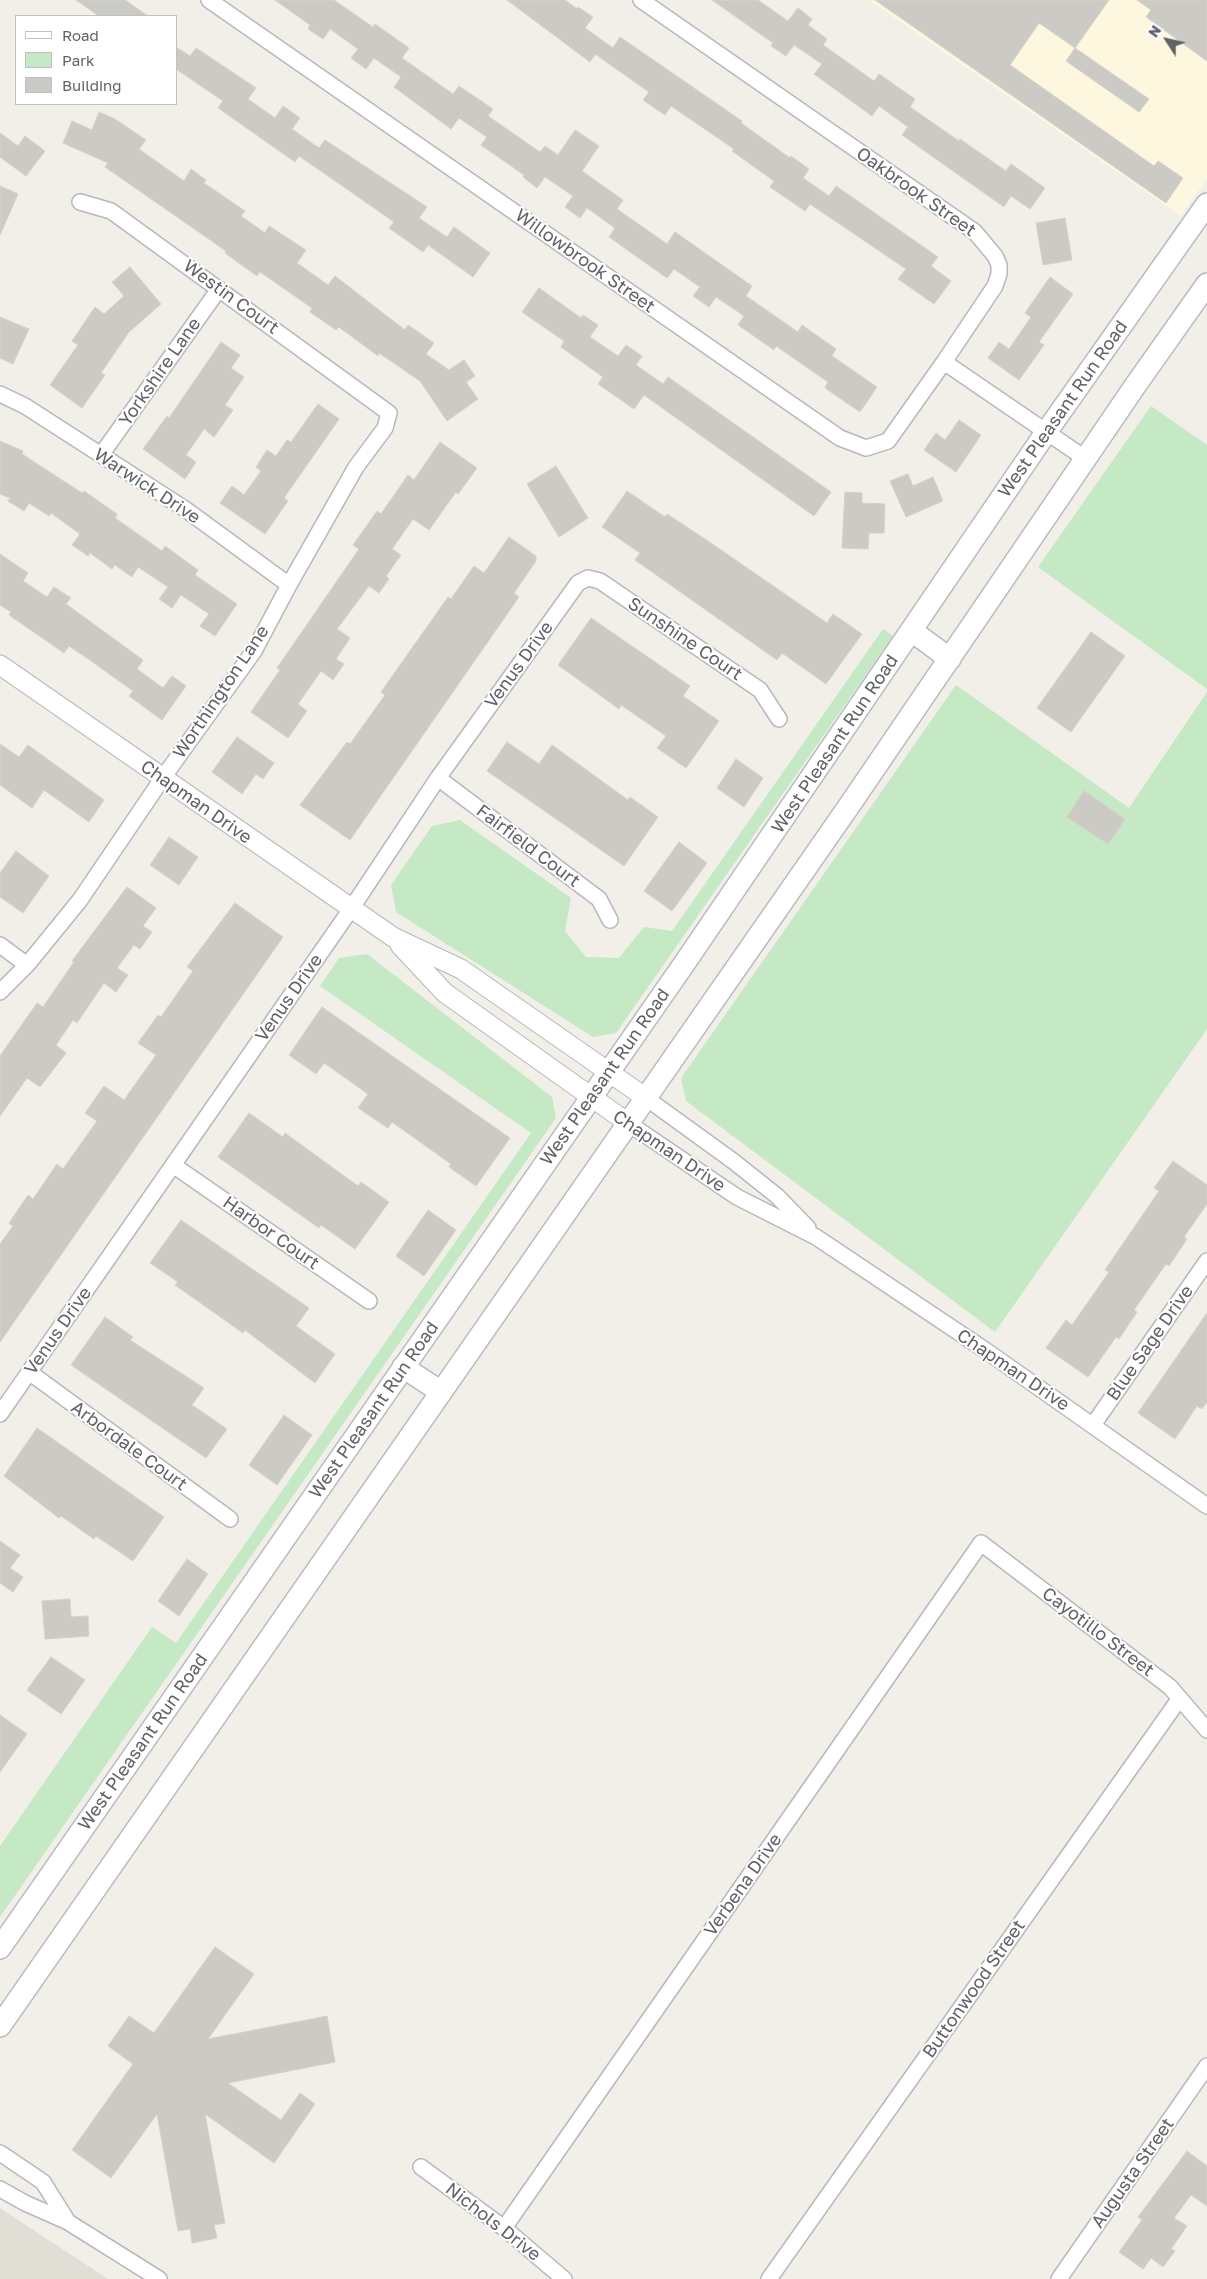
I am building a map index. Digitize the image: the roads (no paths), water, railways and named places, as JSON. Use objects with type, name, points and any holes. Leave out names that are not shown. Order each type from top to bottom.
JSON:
[{"type":"main road","name":"West Pleasant Run Road","points":[[0,1948],[609,1071],[912,631],[1047,431],[1207,204]]},
{"type":"main road","points":[[0,2026],[646,1098],[1207,284]]},
{"type":"main road","points":[[912,631],[950,659]]},
{"type":"main road","points":[[404,1367],[441,1392]]},
{"type":"street","name":"Willowbrook Street","points":[[209,0],[840,438],[866,448],[888,441],[944,362]]},
{"type":"street","name":"Oakbrook Street","points":[[640,0],[967,226],[988,246],[999,265],[995,286],[944,362]]},
{"type":"street","name":"Westin Court","points":[[80,202],[111,211],[377,403]]},
{"type":"street","name":"Yorkshire Lane","points":[[101,455],[219,289]]},
{"type":"street","points":[[944,362],[1086,458]]},
{"type":"street","name":"Warwick Drive","points":[[0,394],[25,406],[185,509],[288,585]]},
{"type":"street","name":"Worthington Lane","points":[[0,992],[27,965],[80,900],[162,779],[254,652],[288,585],[356,467],[385,428],[390,412],[377,403]]},
{"type":"street","name":"Sunshine Court","points":[[578,583],[588,578],[600,581],[760,690],[779,720]]},
{"type":"street","name":"Venus Drive","points":[[0,1414],[351,908],[438,778],[578,583]]},
{"type":"street","name":"Chapman Drive","points":[[0,665],[162,779],[393,937],[461,969],[609,1071],[733,1161],[777,1196],[816,1237]]},
{"type":"street","name":"Fairfield Court","points":[[438,778],[599,899],[610,920]]},
{"type":"street","name":"Chapman Drive","points":[[393,937],[445,993],[628,1123],[737,1197],[816,1237],[1093,1424],[1207,1506]]},
{"type":"street","points":[[0,945],[27,965]]},
{"type":"street","name":"Harbor Court","points":[[173,1165],[369,1301]]},
{"type":"street","name":"Blue Sage Drive","points":[[1093,1424],[1207,1261]]},
{"type":"street","name":"Arbordale Court","points":[[29,1372],[230,1519]]},
{"type":"street","name":"Cayotillo Street","points":[[981,1543],[1170,1687],[1207,1730]]},
{"type":"street","name":"Verbena Drive","points":[[504,2228],[981,1543]]},
{"type":"street","name":"Buttonwood Street","points":[[769,2279],[1180,1698]]},
{"type":"street","name":"Augusta Street","points":[[1059,2279],[1207,2066]]},
{"type":"street","points":[[0,2153],[43,2182],[68,2222]]},
{"type":"street","name":"Nichols Drive","points":[[421,2167],[504,2228],[564,2279]]},
{"type":"street","points":[[0,2189],[25,2203],[68,2222],[159,2279]]}]
